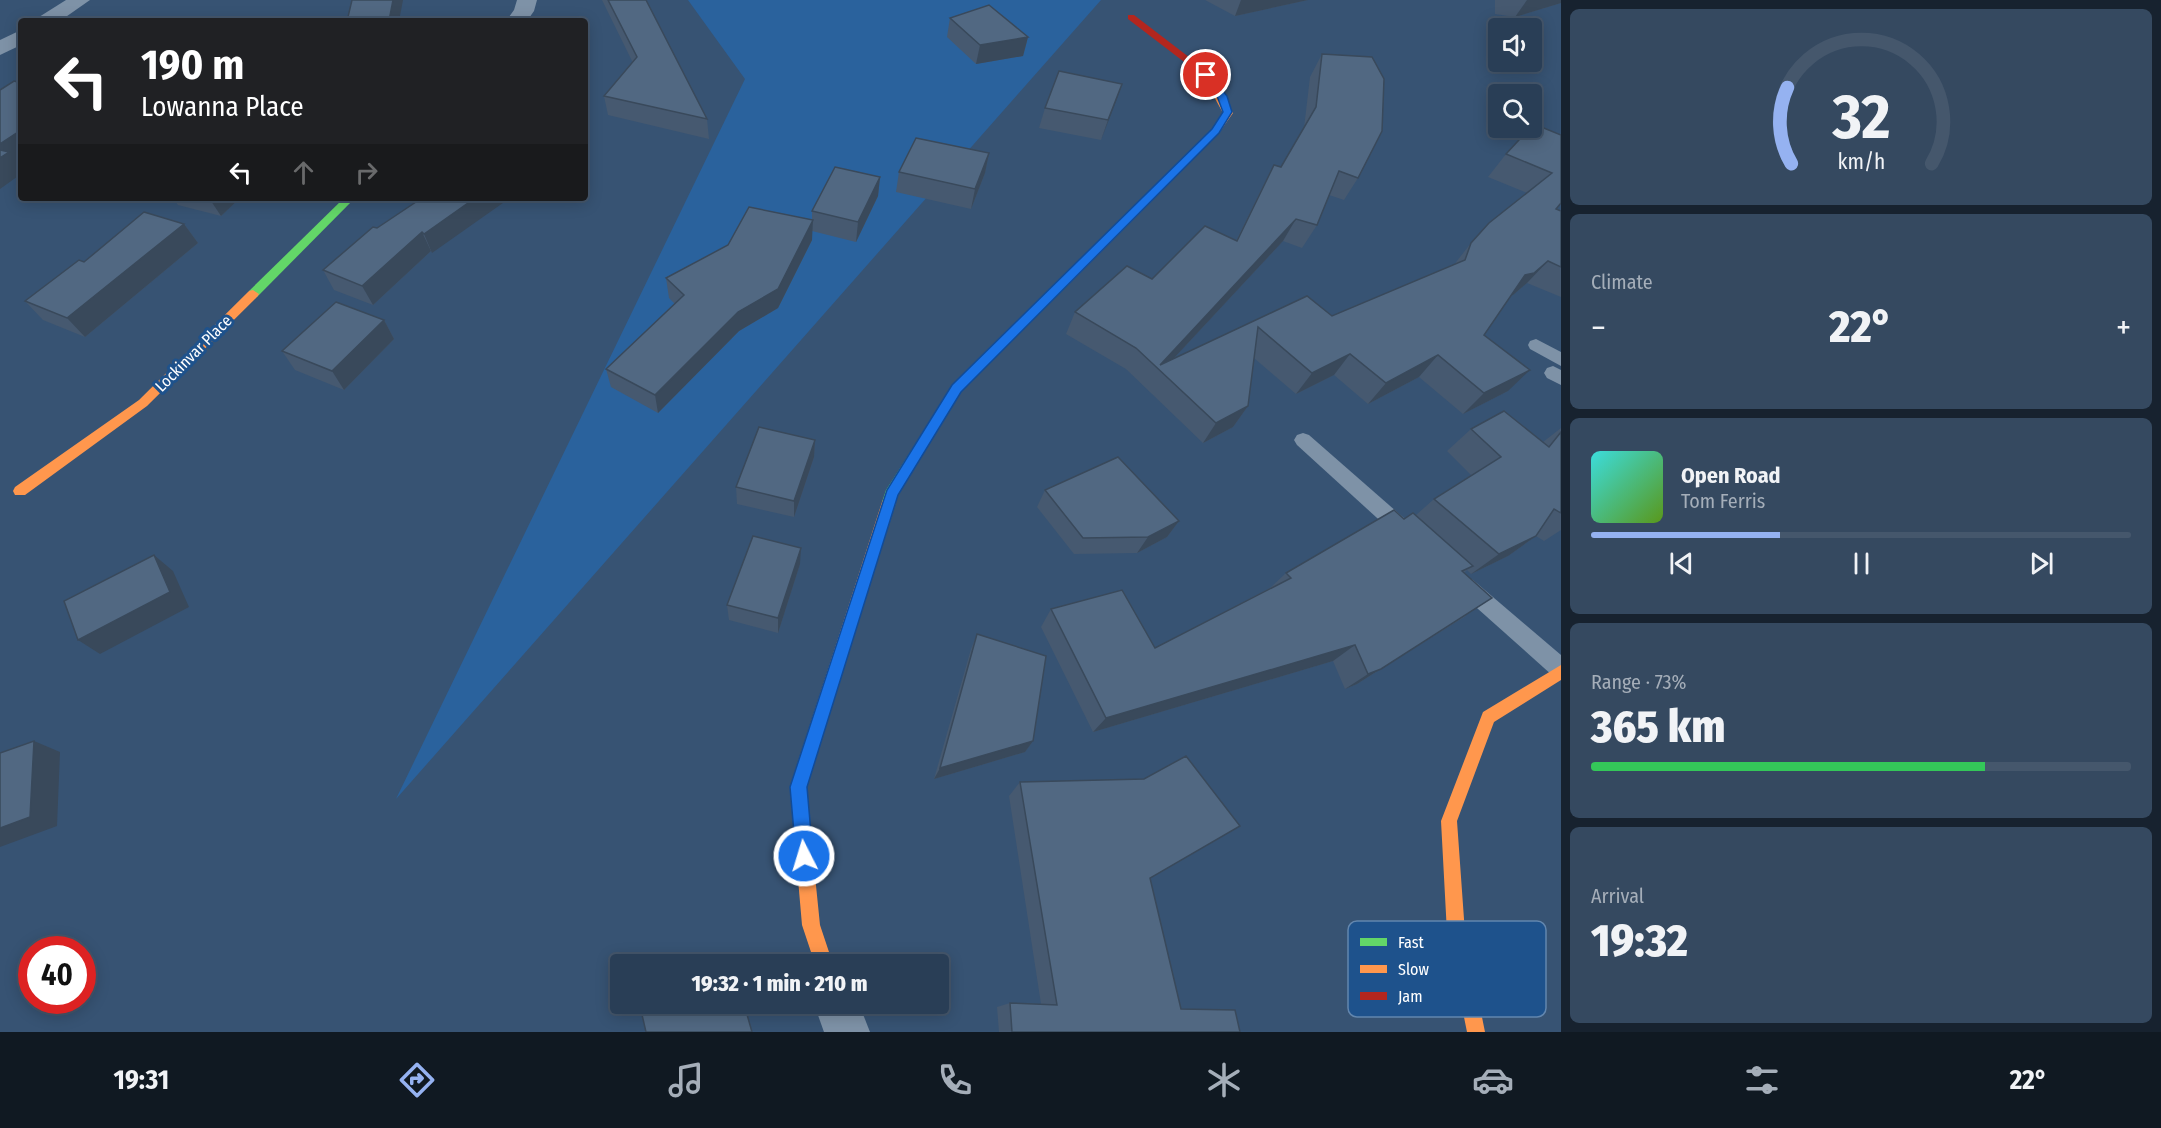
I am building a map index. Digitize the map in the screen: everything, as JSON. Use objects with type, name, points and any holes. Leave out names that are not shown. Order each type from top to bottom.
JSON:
[{"type":"street","points":[[51,18],[80,0]]},
{"type":"street","points":[[518,18],[524,11],[526,0]]},
{"type":"street","points":[[821,954],[811,925],[798,787],[891,494],[957,388],[1216,131],[1228,112],[1222,96],[1206,75],[1131,17]]},
{"type":"street","points":[[0,49],[18,38]]},
{"type":"street","name":"Lockinvar Place","points":[[20,490],[143,403],[347,201]]},
{"type":"street","points":[[1455,921],[1449,821],[1488,717],[1561,671]]},
{"type":"street","points":[[841,1014],[847,1032]]},
{"type":"street","points":[[1473,1017],[1476,1032]]},
{"type":"lane","points":[[1536,345],[1558,370]]},
{"type":"lane","points":[[1303,440],[1424,548]]},
{"type":"lane","points":[[1450,571],[1561,671]]},
{"type":"shaded area","points":[[688,0],[1101,0],[396,799],[745,79]]},
{"type":"building","points":[[352,0],[393,0],[390,18],[348,18]]},
{"type":"building","points":[[608,0],[646,0],[707,119],[604,96],[637,57]]},
{"type":"building","points":[[989,5],[1028,37],[980,45],[950,18]]},
{"type":"building","points":[[1322,54],[1372,57],[1384,79],[1382,131],[1358,178],[1339,171],[1317,225],[1296,219],[1160,365],[1307,296],[1332,316],[1465,260],[1471,243],[1489,223],[1552,173],[1506,154],[1521,138],[1542,138],[1542,127],[1561,135],[1561,203],[1556,209],[1561,211],[1561,267],[1548,261],[1534,273],[1525,275],[1484,335],[1530,370],[1484,393],[1438,355],[1386,383],[1350,354],[1312,373],[1258,327],[1248,406],[1216,423],[1136,348],[1075,312],[1127,266],[1152,279],[1205,226],[1237,241],[1274,165],[1281,167],[1316,107]]},
{"type":"building","points":[[1059,71],[1122,84],[1108,120],[1045,108]]},
{"type":"building","points":[[14,81],[18,82],[18,132],[0,144],[0,90]]},
{"type":"building","points":[[916,138],[989,153],[975,189],[899,172]]},
{"type":"building","points":[[0,150],[9,152],[0,158]]},
{"type":"building","points":[[835,167],[880,177],[858,222],[812,211]]},
{"type":"building","points":[[418,201],[471,201],[424,234],[422,232],[362,286],[323,270],[373,227],[377,228]]},
{"type":"building","points":[[749,207],[813,220],[778,289],[738,312],[655,395],[606,369],[684,295],[666,278],[728,245]]},
{"type":"building","points":[[144,212],[184,224],[67,318],[25,301],[79,260],[84,262]]},
{"type":"building","points":[[336,302],[384,320],[332,371],[282,351]]},
{"type":"building","points":[[1504,411],[1549,447],[1561,432],[1561,513],[1554,509],[1536,536],[1499,554],[1434,499],[1501,457],[1471,429]]},
{"type":"building","points":[[759,427],[815,440],[794,501],[736,487]]},
{"type":"building","points":[[1118,457],[1179,521],[1148,537],[1083,538],[1045,490]]},
{"type":"building","points":[[1394,510],[1404,519],[1413,513],[1473,566],[1462,571],[1492,598],[1381,669],[1368,674],[1355,645],[1106,718],[1051,609],[1122,590],[1155,648],[1291,578],[1286,573]]},
{"type":"building","points":[[753,536],[801,548],[778,618],[727,605]]},
{"type":"building","points":[[154,555],[170,592],[78,640],[64,601]]},
{"type":"building","points":[[977,634],[1046,656],[1033,741],[940,768]]},
{"type":"building","points":[[34,741],[30,817],[0,828],[0,753]]},
{"type":"building","points":[[1186,756],[1240,826],[1150,878],[1181,1009],[1235,1010],[1240,1032],[1012,1032],[1010,1003],[1057,1005],[1020,782],[1144,779]]},
{"type":"building","points":[[642,1014],[747,1014],[752,1032],[646,1032]]},
{"type":"traffic: fast","points":[[253,294],[347,201]]},
{"type":"traffic: fast","points":[[889,502],[891,494],[957,388],[1064,282]]},
{"type":"traffic: slow","points":[[1064,282],[1216,131],[1228,113],[1211,83],[1195,66]]},
{"type":"traffic: slow","points":[[20,491],[143,403],[253,294]]},
{"type":"traffic: slow","points":[[821,954],[811,925],[798,787],[889,502]]},
{"type":"traffic: slow","points":[[1455,921],[1449,821],[1488,717],[1561,672]]},
{"type":"traffic: slow","points":[[1473,1017],[1476,1032]]},
{"type":"traffic: jam","points":[[1131,17],[1195,66]]},
{"type":"route","points":[[804,856],[798,787],[891,494],[957,388],[1216,131],[1228,112],[1222,96],[1206,75]]}]
